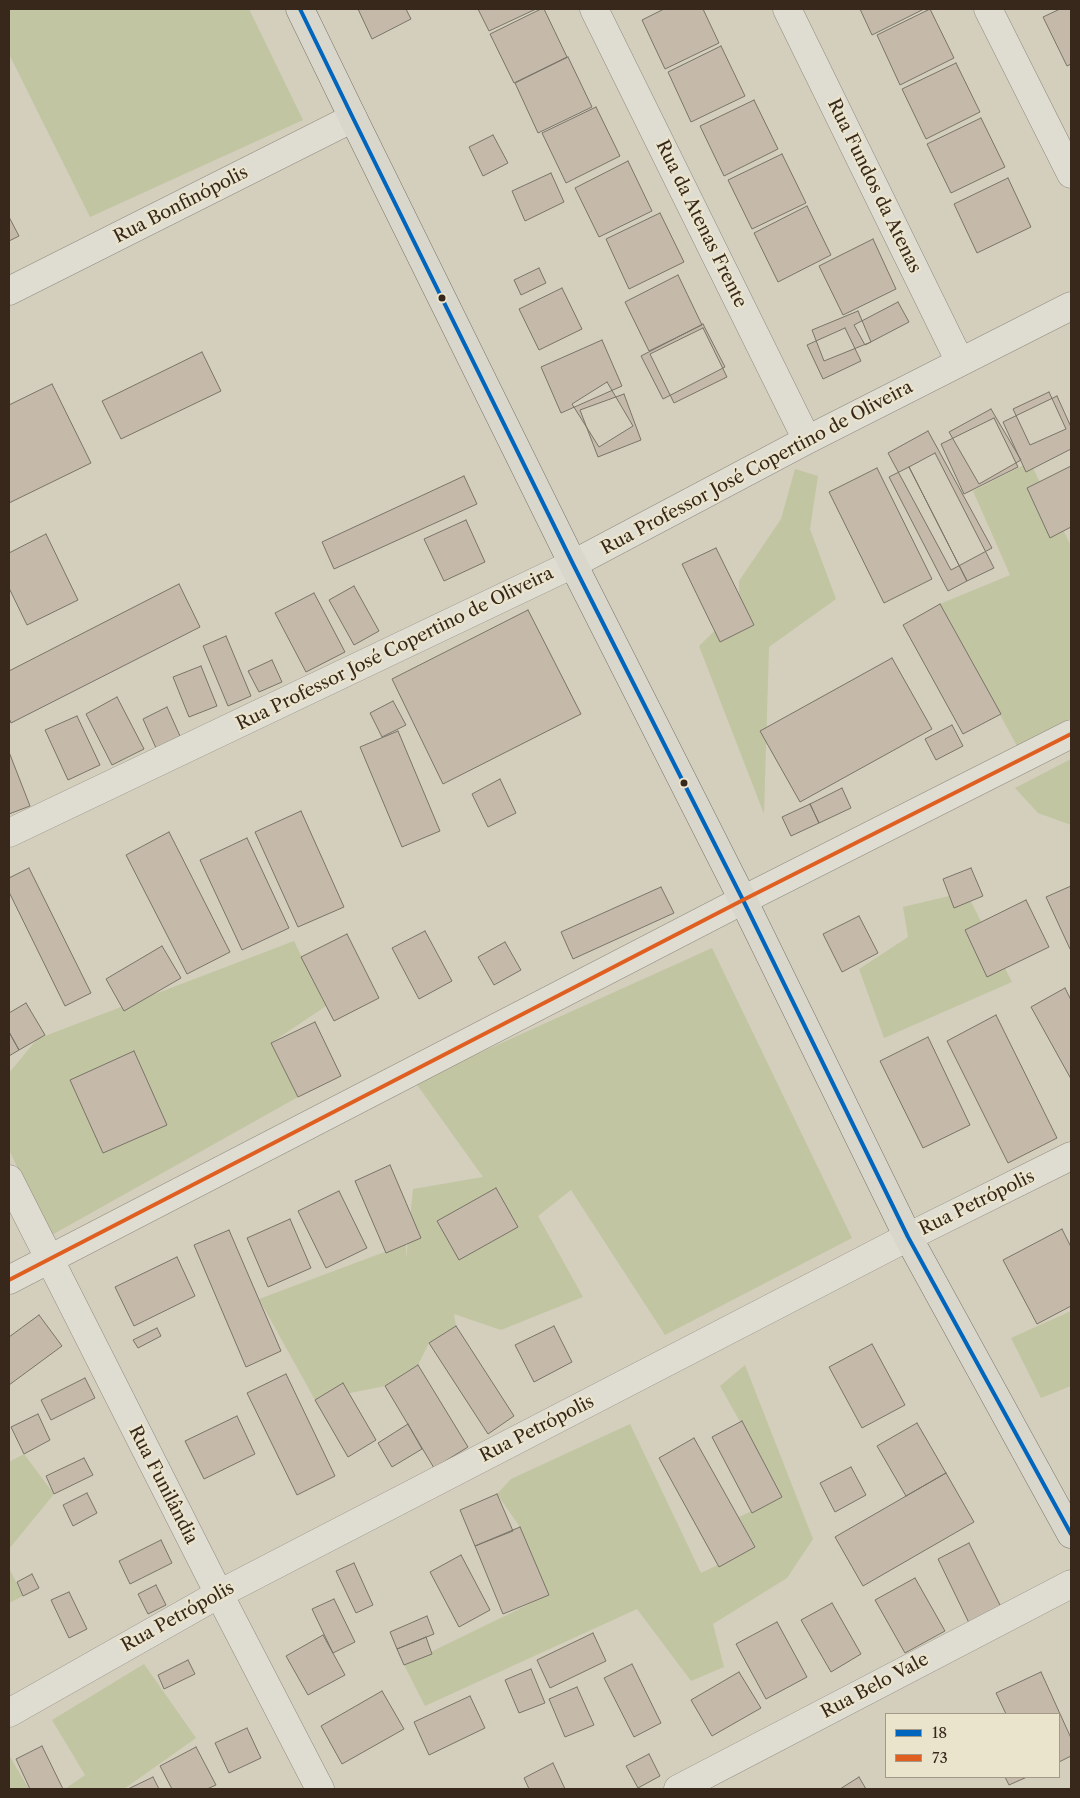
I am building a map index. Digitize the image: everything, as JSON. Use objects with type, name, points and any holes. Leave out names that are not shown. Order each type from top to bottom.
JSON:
[{"type":"main road","points":[[300,9],[352,118],[573,564],[743,900],[908,1237],[1071,1534]]},
{"type":"street","name":"Rua da Atenas Frente","points":[[594,9],[807,440]]},
{"type":"street","name":"Rua Fundos da Atenas","points":[[787,9],[960,362]]},
{"type":"street","points":[[988,9],[1071,174]]},
{"type":"street","name":"Rua Bonfinópolis","points":[[9,291],[352,118]]},
{"type":"street","name":"Rua Professor José Copertino de Oliveira","points":[[9,833],[573,564],[807,440],[1071,306]]},
{"type":"street","points":[[9,1280],[743,900],[1071,734]]},
{"type":"street","name":"Rua Petrópolis","points":[[9,1713],[218,1594],[908,1237],[1071,1156]]},
{"type":"street","name":"Rua Funilândia","points":[[9,1179],[218,1594],[320,1789]]},
{"type":"street","name":"Rua Belo Vale","points":[[678,1789],[1071,1584]]},
{"type":"green space","points":[[9,9],[249,9],[303,120],[90,217],[9,54]]},
{"type":"green space","points":[[1030,462],[1071,546],[1071,718],[1017,746],[940,604],[1010,575],[973,491]]},
{"type":"green space","points":[[795,469],[818,476],[810,529],[836,599],[769,647],[764,814],[699,646],[739,607],[739,581],[781,519]]},
{"type":"green space","points":[[1071,759],[1071,825],[1038,813],[1015,788]]},
{"type":"green space","points":[[966,892],[1012,982],[884,1038],[859,969],[908,937],[903,907]]},
{"type":"green space","points":[[294,941],[326,1006],[271,1043],[298,1097],[50,1236],[9,1150],[9,1073],[37,1039]]},
{"type":"green space","points":[[712,948],[852,1238],[665,1335],[571,1190],[538,1216],[583,1297],[501,1330],[454,1314],[456,1326],[429,1343],[418,1365],[385,1386],[315,1400],[259,1299],[406,1244],[406,1259],[413,1189],[483,1177],[415,1082]]},
{"type":"green space","points":[[1071,1311],[1071,1386],[1041,1398],[1011,1338]]},
{"type":"green space","points":[[745,1365],[813,1539],[787,1578],[713,1624],[724,1667],[691,1681],[637,1609],[425,1706],[404,1665],[548,1595],[520,1527],[497,1494],[511,1479],[630,1424],[701,1573],[754,1547],[739,1517],[782,1497],[720,1386]]},
{"type":"green space","points":[[24,1454],[54,1494],[9,1549],[9,1462]]},
{"type":"green space","points":[[9,1568],[23,1596],[9,1603]]},
{"type":"green space","points":[[144,1664],[196,1738],[124,1789],[65,1789],[85,1775],[52,1720]]},
{"type":"green space","points":[[9,1755],[29,1789],[9,1789]]},
{"type":"building","points":[[358,9],[406,9],[411,19],[372,39]]},
{"type":"building","points":[[478,9],[536,9],[489,31]]},
{"type":"building","points":[[544,9],[567,57],[514,83],[490,34]]},
{"type":"building","points":[[664,9],[703,9],[719,43],[665,69],[642,20]]},
{"type":"building","points":[[860,9],[924,9],[872,35]]},
{"type":"building","points":[[930,9],[954,58],[900,85],[877,35]]},
{"type":"building","points":[[1060,9],[1071,9],[1071,64],[1067,66],[1043,17]]},
{"type":"building","points":[[721,46],[745,96],[691,122],[668,72]]},
{"type":"building","points":[[568,57],[592,107],[538,133],[515,83]]},
{"type":"building","points":[[956,63],[980,112],[926,139],[902,89]]},
{"type":"building","points":[[754,100],[778,149],[724,176],[700,126]]},
{"type":"building","points":[[596,107],[620,156],[566,183],[542,133]]},
{"type":"building","points":[[981,118],[1005,167],[951,193],[927,144]]},
{"type":"building","points":[[493,135],[508,163],[483,176],[469,147]]},
{"type":"building","points":[[782,154],[806,203],[752,229],[728,180]]},
{"type":"building","points":[[628,161],[652,211],[599,237],[575,188]]},
{"type":"building","points":[[551,173],[564,202],[525,221],[512,191]]},
{"type":"building","points":[[1008,178],[1031,227],[977,253],[954,204]]},
{"type":"building","points":[[807,206],[831,255],[778,282],[754,233]]},
{"type":"building","points":[[660,213],[684,262],[629,289],[606,239]]},
{"type":"building","points":[[9,217],[19,236],[9,241]]},
{"type":"building","points":[[873,239],[896,289],[843,315],[819,266]]},
{"type":"building","points":[[539,268],[546,283],[521,295],[514,280]]},
{"type":"building","points":[[678,275],[702,325],[649,351],[625,302]]},
{"type":"building","points":[[562,288],[582,329],[539,350],[519,309]]},
{"type":"building","points":[[898,302],[909,322],[865,345],[854,325]]},
{"type":"building","points":[[858,311],[871,342],[824,361],[812,330]]},
{"type":"building","points":[[703,324],[725,367],[663,399],[641,356]]},
{"type":"building","points":[[703,328],[727,377],[674,403],[650,354]]},
{"type":"building","points":[[845,328],[861,361],[823,379],[807,345]]},
{"type":"building","points":[[602,340],[622,386],[561,413],[541,367]]},
{"type":"building","points":[[202,352],[221,391],[121,439],[102,401]]},
{"type":"building","points":[[607,382],[633,426],[599,447],[572,404]]},
{"type":"building","points":[[52,384],[91,463],[9,503],[9,405]]},
{"type":"building","points":[[1049,392],[1066,429],[1030,445],[1013,409]]},
{"type":"building","points":[[624,394],[641,440],[598,457],[580,410]]},
{"type":"building","points":[[1057,396],[1071,427],[1071,449],[1026,472],[1003,422]]},
{"type":"building","points":[[991,409],[1021,460],[979,484],[949,432]]},
{"type":"building","points":[[994,418],[1018,467],[964,494],[941,444]]},
{"type":"building","points":[[928,431],[992,548],[951,570],[888,453]]},
{"type":"building","points":[[935,453],[994,568],[967,581],[909,467]]},
{"type":"building","points":[[1071,466],[1071,527],[1050,538],[1027,488]]},
{"type":"building","points":[[909,467],[967,581],[948,591],[889,477]]},
{"type":"building","points":[[877,468],[932,579],[884,603],[829,492]]},
{"type":"building","points":[[464,476],[477,504],[334,569],[322,542]]},
{"type":"building","points":[[466,520],[485,562],[444,581],[424,539]]},
{"type":"building","points":[[46,534],[78,600],[27,625],[9,588],[9,553]]},
{"type":"building","points":[[716,548],[754,625],[720,642],[682,564]]},
{"type":"building","points":[[179,584],[200,627],[11,723],[9,718],[9,671]]},
{"type":"building","points":[[354,586],[379,631],[354,645],[329,600]]},
{"type":"building","points":[[314,593],[345,652],[306,672],[275,613]]},
{"type":"building","points":[[940,604],[1001,714],[963,734],[903,625]]},
{"type":"building","points":[[528,610],[581,714],[443,784],[392,679]]},
{"type":"building","points":[[226,636],[251,696],[228,706],[203,646]]},
{"type":"building","points":[[892,658],[932,729],[800,802],[760,731]]},
{"type":"building","points":[[272,660],[282,682],[259,692],[248,671]]},
{"type":"building","points":[[201,666],[217,706],[189,717],[173,677]]},
{"type":"building","points":[[117,697],[144,749],[112,765],[86,714]]},
{"type":"building","points":[[393,701],[406,725],[382,737],[370,713]]},
{"type":"building","points":[[167,707],[180,736],[156,748],[143,719]]},
{"type":"building","points":[[77,716],[100,765],[68,780],[45,730]]},
{"type":"building","points":[[952,725],[963,746],[936,760],[925,739]]},
{"type":"building","points":[[398,731],[440,831],[402,847],[360,747]]},
{"type":"building","points":[[9,752],[30,806],[9,814]]},
{"type":"building","points":[[500,779],[516,813],[488,827],[472,794]]},
{"type":"building","points":[[842,788],[851,808],[819,823],[810,804]]},
{"type":"building","points":[[810,804],[819,823],[791,836],[782,817]]},
{"type":"building","points":[[301,811],[344,907],[298,927],[255,832]]},
{"type":"building","points":[[169,832],[230,952],[187,974],[126,855]]},
{"type":"building","points":[[247,838],[289,928],[242,950],[200,860]]},
{"type":"building","points":[[29,868],[91,993],[65,1006],[9,892],[9,878]]},
{"type":"building","points":[[971,868],[983,896],[954,908],[943,879]]},
{"type":"building","points":[[1071,886],[1071,949],[1070,949],[1046,897]]},
{"type":"building","points":[[661,887],[674,913],[573,959],[561,932]]},
{"type":"building","points":[[1026,900],[1049,947],[987,977],[965,930]]},
{"type":"building","points":[[859,916],[878,953],[842,972],[823,934]]},
{"type":"building","points":[[425,931],[452,981],[419,999],[392,948]]},
{"type":"building","points":[[347,934],[379,998],[334,1021],[301,957]]},
{"type":"building","points":[[505,942],[521,970],[494,985],[478,957]]},
{"type":"building","points":[[162,946],[181,978],[124,1011],[106,979]]},
{"type":"building","points":[[1065,988],[1071,1000],[1071,1079],[1031,1007]]},
{"type":"building","points":[[26,1003],[45,1035],[19,1050],[9,1032],[9,1013]]},
{"type":"building","points":[[996,1015],[1057,1138],[1008,1163],[947,1041]]},
{"type":"building","points":[[315,1022],[341,1076],[298,1097],[271,1043]]},
{"type":"building","points":[[9,1032],[19,1050],[9,1056]]},
{"type":"building","points":[[928,1037],[970,1125],[923,1148],[880,1061]]},
{"type":"building","points":[[134,1051],[167,1125],[103,1153],[70,1080]]},
{"type":"building","points":[[390,1165],[421,1238],[386,1253],[355,1181]]},
{"type":"building","points":[[496,1188],[518,1227],[459,1260],[437,1221]]},
{"type":"building","points":[[339,1191],[367,1248],[326,1268],[298,1211]]},
{"type":"building","points":[[290,1219],[311,1268],[268,1287],[247,1238]]},
{"type":"building","points":[[1062,1229],[1071,1247],[1071,1306],[1037,1324],[1003,1260]]},
{"type":"building","points":[[229,1230],[281,1351],[246,1367],[194,1245]]},
{"type":"building","points":[[177,1257],[195,1296],[134,1326],[115,1287]]},
{"type":"building","points":[[39,1315],[62,1346],[9,1385],[9,1337]]},
{"type":"building","points":[[456,1326],[514,1416],[488,1434],[429,1343]]},
{"type":"building","points":[[554,1326],[572,1362],[534,1382],[515,1345]]},
{"type":"building","points":[[157,1328],[161,1336],[138,1348],[133,1340]]},
{"type":"building","points":[[872,1344],[905,1405],[862,1428],[829,1367]]},
{"type":"building","points":[[418,1365],[468,1447],[434,1468],[385,1386]]},
{"type":"building","points":[[286,1374],[335,1476],[297,1495],[247,1393]]},
{"type":"building","points":[[85,1378],[95,1398],[51,1420],[41,1400]]},
{"type":"building","points":[[343,1383],[376,1440],[348,1457],[315,1400]]},
{"type":"building","points":[[38,1414],[50,1440],[24,1454],[11,1427]]},
{"type":"building","points":[[237,1416],[255,1454],[204,1479],[185,1441]]},
{"type":"building","points":[[742,1421],[782,1497],[752,1513],[712,1437]]},
{"type":"building","points":[[917,1423],[946,1473],[906,1496],[877,1446]]},
{"type":"building","points":[[408,1424],[422,1449],[392,1467],[378,1443]]},
{"type":"building","points":[[694,1438],[755,1547],[719,1567],[659,1458]]},
{"type":"building","points":[[84,1458],[93,1475],[54,1494],[46,1476]]},
{"type":"building","points":[[851,1467],[866,1495],[835,1512],[820,1483]]},
{"type":"building","points":[[946,1473],[974,1522],[863,1586],[835,1537]]},
{"type":"building","points":[[87,1493],[97,1513],[73,1526],[63,1505]]},
{"type":"building","points":[[497,1494],[513,1531],[475,1546],[460,1510]]},
{"type":"building","points":[[520,1527],[549,1595],[503,1614],[475,1546]]},
{"type":"building","points":[[161,1540],[172,1563],[130,1584],[119,1561]]},
{"type":"building","points":[[969,1543],[1002,1609],[970,1625],[938,1559]]},
{"type":"building","points":[[461,1555],[490,1610],[459,1627],[430,1572]]},
{"type":"building","points":[[354,1563],[373,1605],[356,1613],[336,1571]]},
{"type":"building","points":[[32,1574],[39,1588],[23,1596],[17,1582]]},
{"type":"building","points":[[915,1578],[945,1631],[905,1653],[875,1600]]},
{"type":"building","points":[[156,1585],[166,1605],[148,1614],[138,1594]]},
{"type":"building","points":[[69,1592],[87,1629],[69,1638],[51,1600]]},
{"type":"building","points":[[334,1599],[355,1642],[333,1653],[312,1609]]},
{"type":"building","points":[[832,1603],[861,1654],[831,1672],[801,1620]]},
{"type":"building","points":[[427,1616],[434,1634],[397,1649],[390,1632]]},
{"type":"building","points":[[777,1622],[807,1677],[766,1699],[736,1644]]},
{"type":"building","points":[[593,1633],[606,1661],[550,1688],[537,1660]]},
{"type":"building","points":[[323,1635],[345,1675],[308,1695],[286,1656]]},
{"type":"building","points":[[426,1637],[432,1654],[404,1665],[397,1649]]},
{"type":"building","points":[[188,1660],[195,1674],[164,1689],[158,1675]]},
{"type":"building","points":[[632,1664],[661,1723],[634,1737],[604,1678]]},
{"type":"building","points":[[531,1669],[545,1703],[519,1713],[505,1680]]},
{"type":"building","points":[[739,1672],[761,1708],[712,1736],[691,1700]]},
{"type":"building","points":[[1041,1672],[1060,1713],[1006,1713],[996,1693]]},
{"type":"building","points":[[577,1687],[594,1725],[565,1737],[549,1699]]},
{"type":"building","points":[[382,1691],[404,1729],[342,1764],[321,1726]]},
{"type":"building","points":[[470,1696],[485,1728],[429,1755],[414,1722]]},
{"type":"building","points":[[1060,1714],[1071,1738],[1071,1756],[1060,1762]]},
{"type":"building","points":[[247,1728],[261,1758],[229,1773],[215,1743]]},
{"type":"building","points":[[42,1746],[63,1789],[30,1789],[16,1759]]},
{"type":"building","points":[[196,1747],[216,1785],[207,1789],[172,1789],[160,1766]]},
{"type":"building","points":[[649,1754],[660,1776],[638,1788],[626,1766]]},
{"type":"building","points":[[553,1763],[565,1789],[529,1789],[524,1778]]},
{"type":"building","points":[[153,1777],[159,1789],[128,1789]]},
{"type":"building","points":[[859,1777],[866,1789],[840,1789]]},
{"type":"building","points":[[1006,1778],[1025,1778],[1009,1785]]},
{"type":"transit line","name":"18","points":[[300,9],[573,564],[743,900],[908,1237],[1071,1534]]},
{"type":"transit line","name":"73","points":[[9,1280],[743,900],[1071,734]]}]
